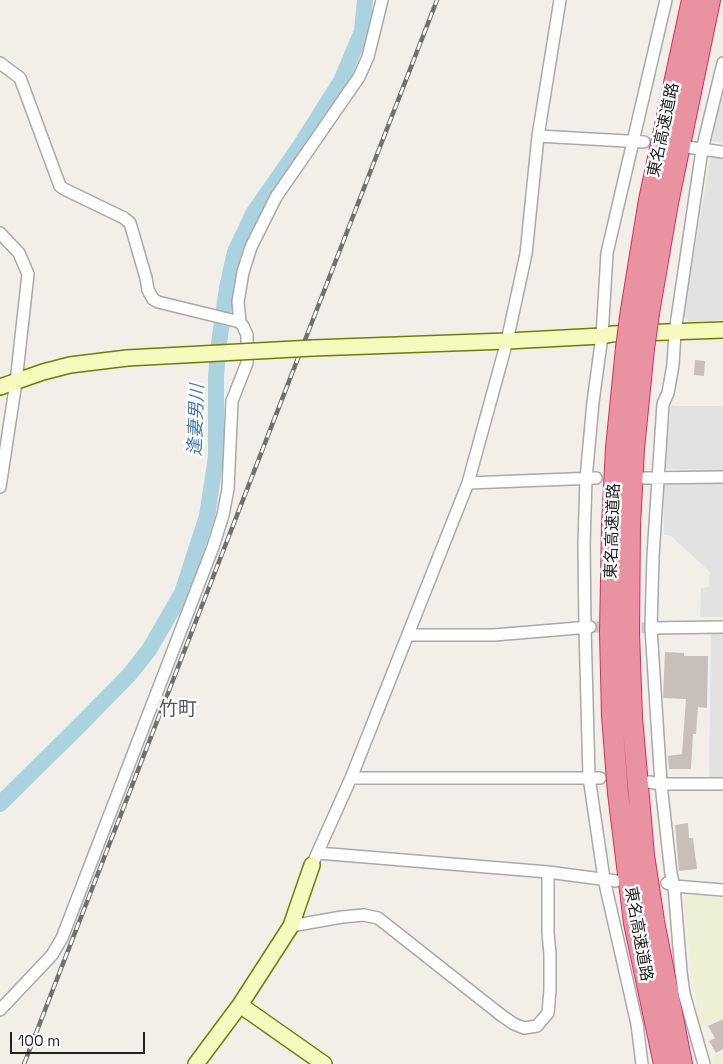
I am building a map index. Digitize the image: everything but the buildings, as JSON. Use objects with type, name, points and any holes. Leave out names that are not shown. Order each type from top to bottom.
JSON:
[{"type":"highway","name":"東名高速道路","points":[[664,1064],[634,922],[618,793],[612,716],[610,633],[612,525],[616,448],[640,312],[649,200],[692,0]]},
{"type":"highway","name":"東名高速道路","points":[[640,312],[668,204],[710,0]]},
{"type":"highway","name":"東名高速道路","points":[[635,348],[629,633],[632,717],[644,855],[652,912],[682,1064]]},
{"type":"street","points":[[234,321],[238,309],[239,290],[254,240],[276,197],[359,77],[373,39],[382,0]]},
{"type":"street","points":[[196,1064],[240,1005],[290,926],[315,859],[352,778],[468,483],[507,341],[526,254],[538,136],[560,0]]},
{"type":"street","points":[[642,1064],[637,1024],[604,879],[594,778],[588,627],[591,479],[593,402],[602,336],[607,253],[638,141],[666,0]]},
{"type":"street","points":[[0,63],[20,78],[60,186],[124,218],[130,223],[148,290],[153,299],[158,302],[234,321],[243,326],[247,336],[247,358],[232,401],[228,489],[214,548],[62,938],[52,955],[0,1010]]},
{"type":"street","points":[[704,1064],[683,987],[670,884],[671,874],[661,784],[651,628],[663,404],[668,393],[673,365],[675,332],[702,150],[723,63]]},
{"type":"street","points":[[538,136],[638,141]]},
{"type":"street","points":[[687,147],[723,152]]},
{"type":"street","points":[[0,233],[19,253],[28,274],[16,382],[0,487]]},
{"type":"street","points":[[0,387],[70,365],[127,358],[723,330]]},
{"type":"street","points":[[644,478],[723,477]]},
{"type":"street","points":[[468,483],[591,479]]},
{"type":"street","points":[[651,628],[723,626]]},
{"type":"street","points":[[408,635],[494,635],[588,627]]},
{"type":"street","points":[[352,778],[594,778]]},
{"type":"street","points":[[649,782],[661,784],[723,784]]},
{"type":"street","points":[[315,859],[548,872],[616,881]]},
{"type":"street","points":[[290,926],[349,916],[364,915],[378,918],[388,924],[501,1016],[524,1028],[537,1026],[548,1013],[550,990],[548,872]]},
{"type":"street","points":[[670,884],[723,890]]},
{"type":"street","points":[[240,1005],[324,1064]]},
{"type":"green space","points":[[685,896],[723,897],[723,1017],[701,1027],[689,952]]},
{"type":"green space","points":[[723,1052],[723,1064],[714,1064],[711,1058]]},
{"type":"shaded area","points":[[723,91],[723,143],[712,141]]},
{"type":"shaded area","points":[[711,156],[723,157],[723,320],[689,322],[683,314]]},
{"type":"shaded area","points":[[671,406],[723,406],[723,470],[664,469]]},
{"type":"shaded area","points":[[723,484],[723,617],[700,617],[701,588],[709,587],[710,572],[671,536],[664,535],[664,485]]},
{"type":"shaded area","points":[[711,630],[723,630],[723,778],[709,778]]},
{"type":"waterway","name":"逢妻男川","points":[[0,804],[129,675],[149,650],[182,593],[207,516],[216,457],[216,376],[219,343],[227,288],[235,252],[254,212],[300,146],[341,81],[362,31],[365,0]]},
{"type":"tunnel","points":[[592,627],[651,628]]},
{"type":"railway","points":[[24,1064],[437,0]]},
{"type":"district","name":"竹町","points":[[178,710]]}]
